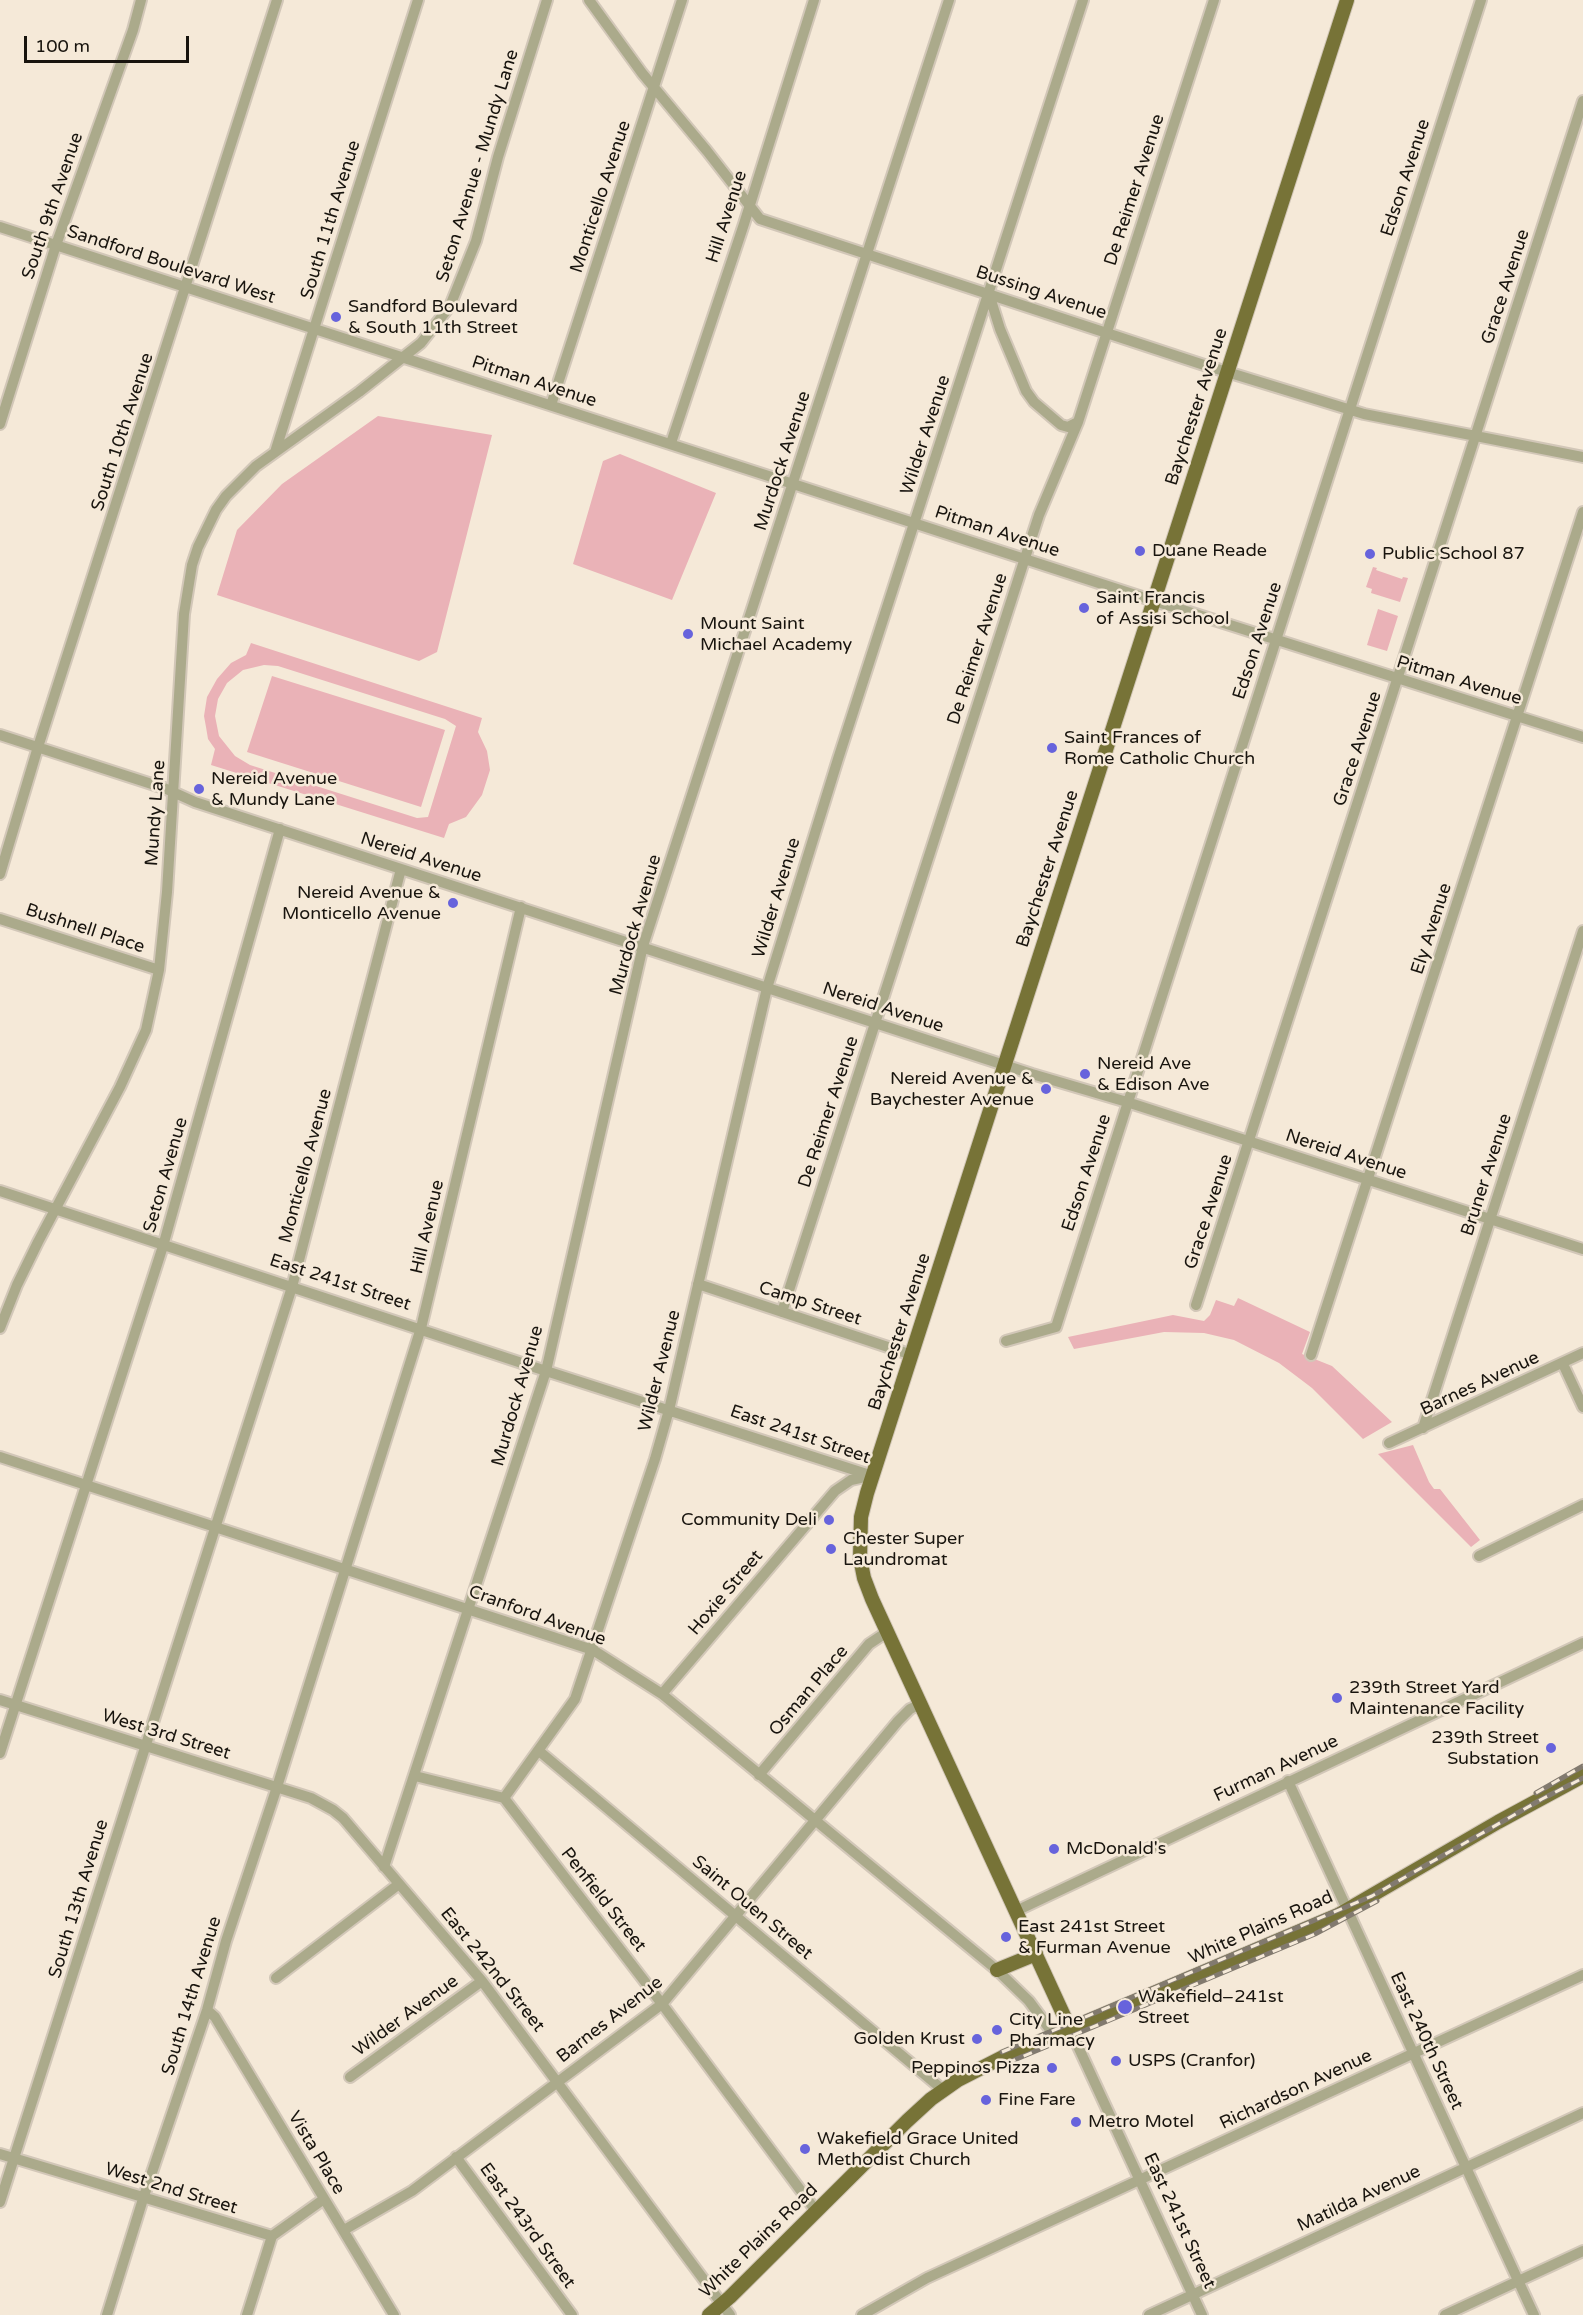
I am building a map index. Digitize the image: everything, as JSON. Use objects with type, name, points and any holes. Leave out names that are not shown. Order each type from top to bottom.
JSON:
[{"type":"main road","name":"Baychester Avenue","points":[[873,1476],[1347,0]]},
{"type":"main road","name":"East 241st Street","points":[[873,1476],[861,1517],[860,1558],[868,1590],[1070,2029]]},
{"type":"main road","name":"White Plains Road","points":[[709,2315],[726,2309],[816,2211],[907,2121],[943,2090],[988,2064],[1348,1910],[1507,1817],[1583,1776]]},
{"type":"main road","points":[[997,1970],[1036,1954]]},
{"type":"street","name":"South 9th Avenue","points":[[0,424],[56,245],[133,30],[141,0]]},
{"type":"street","name":"South 10th Avenue","points":[[0,873],[38,747],[277,0]]},
{"type":"street","name":"South 11th Avenue","points":[[276,449],[418,0]]},
{"type":"street","name":"Seton Avenue - Mundy Lane","points":[[401,358],[430,333],[450,306],[460,284],[476,241],[498,158],[547,0]]},
{"type":"street","name":"Bussing Avenue","points":[[589,0],[654,88],[760,219],[1227,372],[1349,409],[1475,437],[1583,457]]},
{"type":"street","name":"Monticello Avenue","points":[[551,405],[682,0]]},
{"type":"street","name":"Hill Avenue","points":[[671,443],[750,206],[814,0]]},
{"type":"street","name":"Murdock Avenue","points":[[384,1867],[546,1371],[643,946],[949,0]]},
{"type":"street","name":"Wilder Avenue","points":[[504,1798],[575,1699],[593,1650],[669,1410],[767,988],[1083,0]]},
{"type":"street","name":"De Reimer Avenue","points":[[782,1312],[1039,515],[1078,422],[1214,0]]},
{"type":"street","name":"Edson Avenue","points":[[1006,1341],[1056,1327],[1481,0]]},
{"type":"street","name":"Grace Avenue","points":[[1196,1305],[1583,101]]},
{"type":"street","name":"Sandford Boulevard West","points":[[0,227],[401,358]]},
{"type":"street","points":[[989,293],[1000,329],[1026,391],[1034,402],[1061,425],[1068,427],[1078,422]]},
{"type":"street","name":"Pitman Avenue","points":[[401,358],[1583,737]]},
{"type":"street","name":"Mundy Lane","points":[[1,1324],[16,1285],[137,1052],[146,1030],[159,970],[174,793],[184,614],[192,565],[208,525],[226,496],[256,466],[401,358]]},
{"type":"street","name":"Ely Avenue","points":[[1311,1355],[1583,512]]},
{"type":"street","name":"Nereid Avenue","points":[[0,735],[164,788],[195,802],[767,988],[1583,1249]]},
{"type":"street","name":"Seton Avenue","points":[[0,1753],[163,1246],[280,829]]},
{"type":"street","name":"Monticello Avenue","points":[[190,1607],[292,1287],[401,869]]},
{"type":"street","name":"Hill Avenue","points":[[308,1687],[421,1328],[521,907]]},
{"type":"street","name":"Bushnell Place","points":[[0,919],[159,970]]},
{"type":"street","name":"Bruner Avenue","points":[[1423,1428],[1583,931]]},
{"type":"street","name":"East 241st Street","points":[[0,1191],[873,1476]]},
{"type":"street","name":"Camp Street","points":[[698,1284],[912,1355]]},
{"type":"street","name":"Barnes Avenue","points":[[1389,1443],[1583,1353]]},
{"type":"street","points":[[1563,1364],[1583,1407]]},
{"type":"street","name":"Cranford Avenue","points":[[0,1457],[593,1650],[662,1694],[997,1970],[1029,2001],[1054,2035]]},
{"type":"street","name":"Hoxie Street","points":[[662,1694],[835,1491],[851,1480],[873,1476]]},
{"type":"street","points":[[1479,1556],[1583,1505]]},
{"type":"street","name":"South 13th Avenue","points":[[0,2202],[190,1607]]},
{"type":"street","name":"Osman Place","points":[[759,1774],[869,1644],[887,1632]]},
{"type":"street","name":"Furman Avenue","points":[[1016,1911],[1583,1643]]},
{"type":"street","name":"South 14th Avenue","points":[[107,2315],[143,2199],[207,2010],[226,1941],[308,1687]]},
{"type":"street","name":"West 3rd Street","points":[[0,1700],[322,1802]]},
{"type":"street","name":"Barnes Avenue","points":[[344,2230],[412,2191],[662,2004],[898,1721],[910,1709],[921,1704]]},
{"type":"street","name":"Saint Ouen Street","points":[[539,1751],[943,2090]]},
{"type":"street","points":[[415,1776],[504,1798]]},
{"type":"street","name":"East 240th Street","points":[[1288,1781],[1534,2315]]},
{"type":"street","name":"Penfield Street","points":[[504,1798],[662,2004],[816,2211]]},
{"type":"street","name":"East 242nd Street","points":[[322,1802],[343,1818],[482,1981],[726,2309]]},
{"type":"street","points":[[276,1978],[399,1884]]},
{"type":"street","name":"Richardson Avenue","points":[[862,2315],[927,2278],[1583,1975]]},
{"type":"street","name":"Wilder Avenue","points":[[350,2077],[482,1981]]},
{"type":"street","name":"Vista Place","points":[[207,2010],[216,2017],[394,2315]]},
{"type":"street","name":"East 241st Street","points":[[1070,2029],[1202,2315]]},
{"type":"street","name":"Matilda Avenue","points":[[1149,2315],[1583,2113]]},
{"type":"street","name":"West 2nd Street","points":[[0,2154],[143,2199],[272,2236]]},
{"type":"street","name":"East 243rd Street","points":[[456,2157],[572,2315]]},
{"type":"street","points":[[247,2315],[272,2236],[324,2199]]},
{"type":"street","points":[[1445,2315],[1583,2252]]},
{"type":"shaded area","points":[[378,416],[492,435],[437,652],[419,661],[217,595],[237,530],[282,484]]},
{"type":"shaded area","points":[[620,454],[716,493],[672,600],[573,564],[603,461]]},
{"type":"shaded area","points":[[1373,567],[1402,579],[1403,577],[1408,578],[1400,602],[1371,593],[1372,589],[1366,587]]},
{"type":"shaded area","points":[[1378,609],[1398,616],[1387,651],[1367,645]]},
{"type":"shaded area","points":[[251,643],[482,718],[478,732],[487,751],[490,770],[482,795],[466,817],[449,824],[444,838],[211,765],[215,749],[208,739],[204,716],[207,697],[217,679],[231,663],[246,655]],"holes":[[[264,665],[278,666],[445,719],[456,726],[428,817],[417,818],[250,765],[235,756],[219,736],[215,716],[218,699],[227,683],[243,670]]]},
{"type":"shaded area","points":[[272,676],[445,730],[421,807],[247,752]]},
{"type":"shaded area","points":[[1238,1298],[1310,1332],[1302,1354],[1332,1366],[1392,1422],[1363,1439],[1312,1388],[1279,1363],[1234,1340],[1204,1333],[1164,1332],[1074,1349],[1068,1337],[1173,1315],[1204,1321],[1210,1315],[1216,1300],[1234,1306]]},
{"type":"shaded area","points":[[1413,1445],[1429,1482],[1434,1489],[1440,1489],[1480,1540],[1471,1547],[1378,1454]]},
{"type":"railway","points":[[1536,1793],[1583,1766]]},
{"type":"railway","points":[[1002,2052],[1372,1896],[1583,1778]]},
{"type":"railway","points":[[1007,2063],[1315,1934],[1377,1901]]},
{"type":"place","name":"Sandford Boulevard & South 11th Street","points":[[336,317]]},
{"type":"place","name":"Duane Reade","points":[[1140,551]]},
{"type":"place","name":"Public School 87","points":[[1370,554]]},
{"type":"place","name":"Saint Francis of Assisi School","points":[[1084,608]]},
{"type":"place","name":"Mount Saint Michael Academy","points":[[688,634]]},
{"type":"place","name":"Saint Frances of Rome Catholic Church","points":[[1052,748]]},
{"type":"place","name":"Nereid Avenue & Mundy Lane","points":[[199,789]]},
{"type":"place","name":"Nereid Avenue & Monticello Avenue","points":[[453,903]]},
{"type":"place","name":"Nereid Ave & Edison Ave","points":[[1085,1074]]},
{"type":"place","name":"Nereid Avenue & Baychester Avenue","points":[[1046,1089]]},
{"type":"place","name":"Community Deli","points":[[829,1520]]},
{"type":"place","name":"Chester Super Laundromat","points":[[831,1549]]},
{"type":"place","name":"239th Street Yard Maintenance Facility","points":[[1337,1698]]},
{"type":"place","name":"239th Street Substation","points":[[1551,1748]]},
{"type":"place","name":"McDonald's","points":[[1054,1849]]},
{"type":"place","name":"East 241st Street & Furman Avenue","points":[[1006,1937]]},
{"type":"place","name":"Wakefield–241st Street","points":[[1125,2007]]},
{"type":"place","name":"City Line Pharmacy","points":[[997,2030]]},
{"type":"place","name":"Golden Krust","points":[[977,2039]]},
{"type":"place","name":"USPS (Cranfor)","points":[[1116,2061]]},
{"type":"place","name":"Peppinos Pizza","points":[[1052,2068]]},
{"type":"place","name":"Fine Fare","points":[[986,2100]]},
{"type":"place","name":"Metro Motel","points":[[1076,2122]]},
{"type":"place","name":"Wakefield Grace United Methodist Church","points":[[805,2149]]}]
